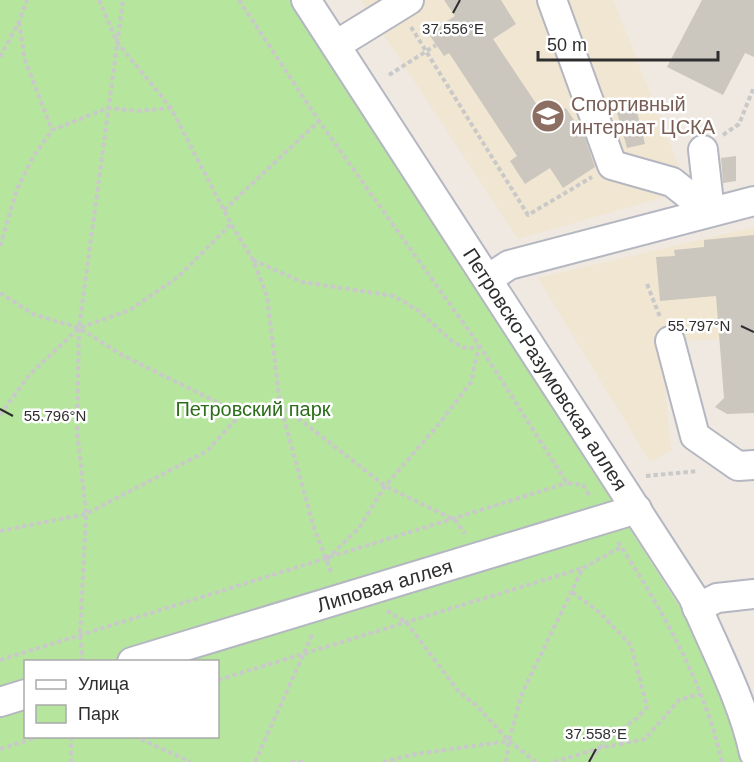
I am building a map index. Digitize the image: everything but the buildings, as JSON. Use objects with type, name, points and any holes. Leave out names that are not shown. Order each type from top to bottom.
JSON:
[{"type":"street","name":"Петровско-Разумовская аллея","points":[[306,0],[693,597],[730,680],[749,731],[754,753]]},
{"type":"street","points":[[552,0],[612,165],[672,182],[710,212]]},
{"type":"street","points":[[336,45],[404,3]]},
{"type":"street","points":[[703,150],[710,212]]},
{"type":"street","points":[[488,279],[509,265],[754,201]]},
{"type":"street","points":[[670,341],[695,436],[746,465]]},
{"type":"street","name":"Липовая аллея","points":[[139,660],[637,509]]},
{"type":"street","points":[[697,608],[717,598],[754,594]]},
{"type":"street","points":[[0,702],[24,695]]},
{"type":"path","points":[[0,57],[19,22],[27,0]]},
{"type":"path","points":[[99,0],[117,42],[171,108],[231,224],[254,260],[267,296],[280,404],[314,528],[334,579]]},
{"type":"path","points":[[81,660],[86,514],[77,430],[79,328],[123,0]]},
{"type":"path","points":[[239,0],[319,121],[479,345],[567,483]]},
{"type":"path","points":[[404,3],[426,51],[528,215],[612,165]]},
{"type":"path","points":[[19,22],[25,60],[52,130]]},
{"type":"path","points":[[389,75],[436,45]]},
{"type":"path","points":[[739,124],[754,87]]},
{"type":"path","points":[[0,246],[17,189],[33,157],[52,130],[108,108],[138,111],[171,108]]},
{"type":"path","points":[[224,210],[319,121]]},
{"type":"path","points":[[0,416],[30,374],[79,328],[130,310],[178,277],[231,224]]},
{"type":"path","points":[[254,260],[302,282],[394,296],[419,310],[454,343],[468,349],[479,345]]},
{"type":"path","points":[[648,284],[670,341]]},
{"type":"path","points":[[0,293],[33,314],[79,328],[122,355],[241,414]]},
{"type":"path","points":[[326,560],[359,528],[385,486],[439,424],[471,382],[479,345]]},
{"type":"path","points":[[0,531],[86,514],[207,451],[241,414],[280,404]]},
{"type":"path","points":[[280,404],[385,486],[455,520],[466,536]]},
{"type":"path","points":[[646,476],[746,465]]},
{"type":"path","points":[[0,660],[455,520],[567,483],[583,485]]},
{"type":"path","points":[[219,680],[583,568],[621,547],[687,660],[722,762]]},
{"type":"path","points":[[506,762],[508,741],[522,693],[583,568]]},
{"type":"path","points":[[572,592],[598,612],[631,645],[647,707],[636,719],[606,740],[588,762]]},
{"type":"path","points":[[384,609],[406,622],[459,692],[477,706],[508,741],[536,762]]},
{"type":"path","points":[[255,762],[313,632]]},
{"type":"path","points":[[554,762],[600,748],[645,739],[679,700],[700,694]]},
{"type":"path","points":[[0,749],[35,738]]},
{"type":"path","points":[[71,738],[71,762]]},
{"type":"path","points":[[138,738],[191,762]]},
{"type":"path","points":[[383,762],[416,754],[508,741]]},
{"type":"path","points":[[291,762],[305,762]]},
{"type":"shaded area","name":"Спортивный интернат ЦСКА","points":[[361,0],[613,0],[679,166],[664,197],[518,239]]},
{"type":"shaded area","points":[[754,227],[754,306],[725,339],[661,342],[671,451],[650,462],[538,278]]},
{"type":"green space","name":"Петровский парк","points":[[0,0],[290,0],[687,618],[729,712],[741,762],[0,762]]},
{"type":"place","name":"Спортивный интернат ЦСКА","points":[[548,116]]}]
